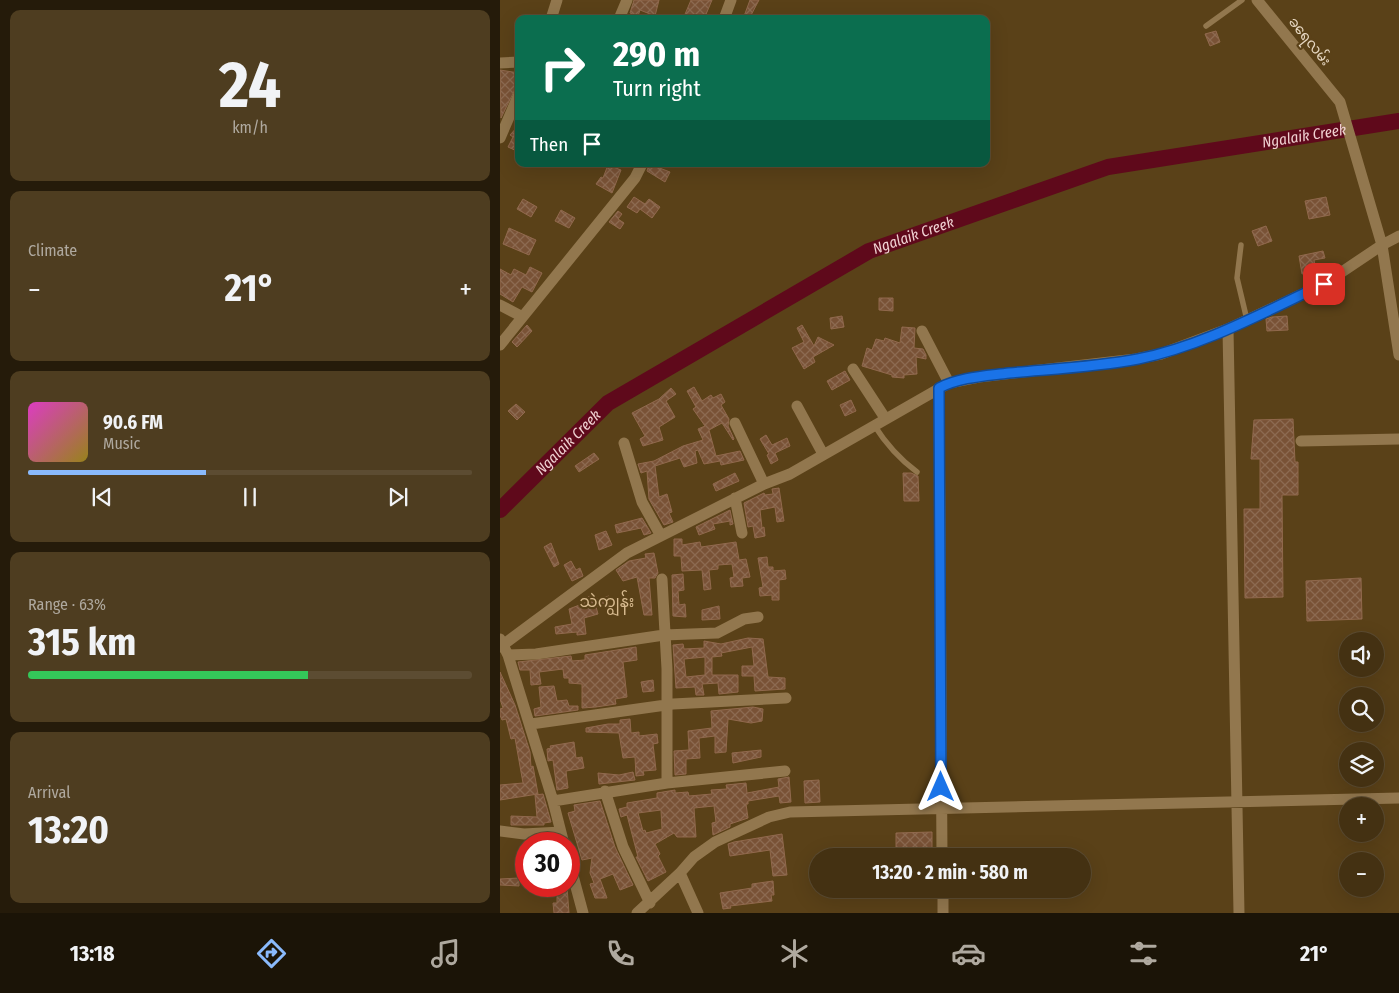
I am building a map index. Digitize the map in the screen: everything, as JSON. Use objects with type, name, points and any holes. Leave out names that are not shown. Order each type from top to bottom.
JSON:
[{"type":"street","points":[[552,15],[558,0]]},
{"type":"street","points":[[620,15],[627,0]]},
{"type":"street","points":[[725,15],[731,0]]},
{"type":"street","name":"ခရေလမ်း","points":[[1257,0],[1340,102],[1382,244]]},
{"type":"street","points":[[500,63],[515,62]]},
{"type":"street","points":[[500,138],[515,103]]},
{"type":"street","points":[[500,345],[521,316],[635,178],[640,167]]},
{"type":"street","points":[[502,646],[627,553],[735,498],[790,474],[884,418],[944,386],[979,377],[1136,360],[1161,354],[1228,329],[1324,284],[1382,244],[1399,236]]},
{"type":"street","points":[[1382,244],[1399,355]]},
{"type":"street","points":[[500,305],[521,316]]},
{"type":"street","points":[[1228,329],[1239,913]]},
{"type":"street","points":[[922,331],[944,386],[942,848]]},
{"type":"street","points":[[853,369],[884,418]]},
{"type":"street","points":[[797,406],[824,454]]},
{"type":"street","points":[[735,423],[764,484]]},
{"type":"street","points":[[1301,441],[1399,439]]},
{"type":"street","points":[[624,442],[642,502],[660,536]]},
{"type":"street","points":[[735,498],[742,533]]},
{"type":"street","points":[[662,579],[668,707],[668,783]]},
{"type":"street","points":[[502,646],[536,654],[664,635],[717,633],[744,619],[758,617]]},
{"type":"street","points":[[502,646],[531,724],[561,832]]},
{"type":"street","points":[[531,724],[668,707],[673,704],[786,698]]},
{"type":"street","points":[[553,801],[605,791],[785,770]]},
{"type":"street","points":[[605,791],[623,847],[650,903]]},
{"type":"street","points":[[637,913],[650,903],[694,857],[715,842],[776,815],[816,810],[1399,798]]},
{"type":"street","points":[[500,831],[515,833]]},
{"type":"street","points":[[680,873],[698,913]]},
{"type":"street","points":[[579,897],[583,913]]},
{"type":"street","points":[[943,898],[943,913]]},
{"type":"lane","points":[[1206,26],[1242,0]]},
{"type":"lane","points":[[1241,245],[1237,278],[1247,320]]},
{"type":"lane","points":[[874,425],[885,444],[902,461],[917,472]]},
{"type":"building","points":[[634,0],[659,0],[655,15],[640,10],[638,15],[630,13]]},
{"type":"building","points":[[691,0],[712,0],[706,15],[685,15]]},
{"type":"building","points":[[750,0],[759,0],[751,15],[744,15]]},
{"type":"building","points":[[1216,31],[1220,42],[1210,46],[1205,34]]},
{"type":"building","points":[[500,70],[515,72],[515,89],[501,118]]},
{"type":"building","points":[[515,129],[515,150],[508,147],[513,137],[510,135]]},
{"type":"building","points":[[607,167],[621,170],[612,193],[596,184],[601,177],[603,178]]},
{"type":"building","points":[[648,167],[657,167],[670,172],[665,182],[647,171]]},
{"type":"building","points":[[634,197],[645,204],[649,199],[660,207],[652,218],[640,209],[637,213],[627,207]]},
{"type":"building","points":[[1326,197],[1330,215],[1309,219],[1305,201]]},
{"type":"building","points":[[523,199],[537,207],[531,217],[517,209]]},
{"type":"building","points":[[561,210],[575,218],[569,228],[555,221]]},
{"type":"building","points":[[618,211],[622,214],[618,219],[624,223],[620,229],[609,222]]},
{"type":"building","points":[[1266,226],[1272,241],[1258,246],[1252,231]]},
{"type":"building","points":[[509,228],[536,240],[529,255],[503,244]]},
{"type":"building","points":[[1323,251],[1325,258],[1314,260],[1316,271],[1302,274],[1299,256]]},
{"type":"building","points":[[530,267],[542,273],[532,292],[522,287],[513,302],[500,294],[500,269],[511,275],[514,269],[526,275]]},
{"type":"building","points":[[879,298],[893,298],[893,311],[879,310]]},
{"type":"building","points":[[842,316],[844,327],[831,329],[830,318]]},
{"type":"building","points":[[1287,316],[1288,330],[1267,331],[1266,319]]},
{"type":"building","points":[[527,325],[532,331],[517,347],[512,342]]},
{"type":"building","points":[[802,325],[814,346],[818,337],[834,345],[813,357],[815,362],[804,369],[792,348],[804,342],[797,328]]},
{"type":"building","points":[[902,327],[915,328],[914,348],[923,349],[926,355],[926,359],[916,357],[917,374],[904,375],[904,378],[892,377],[892,375],[862,366],[867,348],[872,350],[876,339],[884,341],[885,338],[900,343]]},
{"type":"building","points":[[845,371],[850,380],[832,390],[827,381]]},
{"type":"building","points":[[694,387],[702,401],[711,395],[713,398],[721,394],[725,402],[721,405],[729,419],[728,426],[734,439],[722,423],[709,430],[716,456],[740,451],[744,460],[721,465],[720,461],[704,464],[698,450],[695,451],[697,463],[684,467],[680,458],[655,466],[659,497],[667,494],[672,512],[669,513],[673,522],[664,525],[649,499],[647,471],[641,473],[638,464],[654,461],[683,446],[703,440],[698,429],[705,426],[693,409],[696,407],[687,391]]},
{"type":"building","points":[[671,388],[676,394],[666,401],[675,417],[659,427],[663,440],[643,446],[640,439],[645,436],[632,413],[659,399]]},
{"type":"building","points":[[851,400],[856,411],[845,416],[840,405]]},
{"type":"building","points":[[516,404],[525,412],[517,420],[508,411]]},
{"type":"building","points":[[1293,419],[1295,462],[1298,462],[1298,495],[1282,495],[1283,597],[1245,598],[1244,509],[1260,509],[1260,459],[1251,459],[1254,420]]},
{"type":"building","points":[[766,435],[772,445],[787,438],[790,446],[775,453],[778,460],[771,464],[767,455],[769,454],[760,439]]},
{"type":"building","points":[[594,453],[599,459],[579,472],[575,466]]},
{"type":"building","points":[[735,473],[739,481],[716,491],[713,484]]},
{"type":"building","points":[[903,473],[911,473],[918,476],[919,501],[904,501]]},
{"type":"building","points":[[779,488],[784,521],[777,522],[775,507],[760,510],[765,536],[755,538],[753,526],[748,527],[744,503],[764,493],[765,495],[773,494],[772,489]]},
{"type":"building","points":[[730,510],[733,524],[730,525],[730,521],[713,524],[715,529],[699,535],[696,527]]},
{"type":"building","points":[[642,518],[651,533],[644,535],[641,528],[617,533],[615,525]]},
{"type":"building","points":[[606,531],[612,545],[599,550],[595,535]]},
{"type":"building","points":[[674,539],[682,539],[682,545],[700,542],[701,547],[736,542],[739,560],[746,559],[750,577],[742,578],[743,586],[731,587],[730,578],[734,577],[732,564],[718,565],[718,569],[709,570],[711,589],[704,590],[702,570],[682,571],[681,556],[674,556]]},
{"type":"building","points":[[551,543],[559,564],[554,567],[544,547]]},
{"type":"building","points":[[654,553],[658,573],[655,578],[649,578],[652,615],[644,615],[637,577],[623,581],[616,570],[629,561],[646,558],[645,554]]},
{"type":"building","points":[[767,557],[768,567],[773,567],[773,571],[785,570],[786,579],[779,580],[779,600],[772,600],[772,595],[760,596],[759,588],[763,587],[758,558]]},
{"type":"building","points":[[571,561],[576,570],[580,568],[583,576],[572,581],[564,565]]},
{"type":"building","points":[[683,574],[684,590],[678,591],[679,605],[685,604],[686,617],[673,616],[672,575]]},
{"type":"building","points":[[1361,578],[1362,619],[1307,621],[1306,581]]},
{"type":"building","points":[[595,594],[597,599],[609,596],[611,600],[596,607],[598,614],[584,618],[586,634],[577,635],[577,632],[556,634],[555,627],[572,624],[569,609],[590,601],[588,597]]},
{"type":"building","points":[[719,606],[720,619],[702,620],[702,610]]},
{"type":"building","points":[[748,638],[763,639],[768,677],[785,678],[785,689],[755,691],[754,676],[742,676],[742,666],[754,666],[752,647],[721,653],[722,656],[712,657],[712,675],[738,675],[738,692],[719,694],[718,683],[702,684],[704,695],[696,695],[695,687],[676,688],[673,645],[683,644],[684,649],[704,648],[704,641],[721,644]],"holes":[[[705,657],[705,675],[686,677],[684,659]]]},
{"type":"building","points":[[636,647],[637,660],[623,662],[627,697],[615,699],[616,704],[596,707],[582,708],[582,684],[569,683],[569,678],[564,678],[563,669],[539,672],[541,684],[531,685],[530,670],[520,670],[518,662],[571,656],[572,661],[585,660],[585,655]]},
{"type":"building","points":[[500,672],[515,705],[530,752],[531,767],[533,766],[538,794],[500,800],[500,785],[523,783],[515,738],[511,739],[506,719],[502,720],[500,715],[500,709],[503,708],[500,699]]},
{"type":"building","points":[[653,680],[654,691],[643,692],[641,682]]},
{"type":"building","points":[[554,686],[557,701],[567,700],[569,706],[578,706],[578,710],[535,716],[534,709],[541,707],[539,687]]},
{"type":"building","points":[[753,707],[763,709],[762,721],[751,723],[728,719],[726,752],[715,753],[715,736],[699,738],[700,758],[686,759],[686,774],[675,775],[674,751],[689,750],[688,731],[712,728],[711,711]]},
{"type":"building","points":[[630,719],[631,733],[639,732],[639,736],[657,734],[658,743],[653,744],[656,770],[643,771],[644,775],[636,776],[635,757],[623,758],[619,733],[586,732],[586,728],[620,724],[620,720]]},
{"type":"building","points":[[574,742],[576,758],[582,757],[584,768],[566,771],[568,788],[557,790],[553,760],[548,761],[547,749],[551,748],[550,746]]},
{"type":"building","points":[[761,750],[761,757],[733,763],[732,753]]},
{"type":"building","points":[[633,772],[635,780],[599,784],[598,773],[619,775]]},
{"type":"building","points":[[789,777],[791,802],[780,803],[779,796],[748,801],[748,804],[746,804],[748,818],[730,824],[730,827],[713,835],[712,823],[716,822],[714,806],[694,808],[696,837],[677,837],[674,833],[655,844],[660,854],[658,856],[666,872],[648,881],[636,857],[638,857],[627,815],[621,817],[619,809],[627,807],[627,803],[657,798],[657,793],[675,790],[675,793],[688,792],[689,796],[712,794],[711,790],[727,789],[726,785],[746,783],[747,793],[779,787],[778,779]],"holes":[[[661,810],[662,829],[646,833],[645,830],[643,831],[638,813]]]},
{"type":"building","points":[[819,780],[820,802],[805,803],[804,781]]},
{"type":"building","points":[[543,794],[551,822],[544,823],[544,825],[511,825],[511,816],[537,817],[535,795]]},
{"type":"building","points":[[600,801],[615,847],[633,885],[620,890],[613,874],[600,879],[607,898],[595,898],[590,884],[594,883],[590,873],[592,858],[582,860],[580,853],[580,832],[574,832],[568,813],[575,811],[574,805]]},
{"type":"building","points":[[932,832],[932,848],[896,848],[896,833]]},
{"type":"building","points":[[782,834],[787,875],[773,876],[770,850],[730,856],[728,844]]},
{"type":"building","points":[[515,878],[515,886],[500,885],[500,879]]},
{"type":"building","points":[[773,881],[774,895],[771,895],[772,901],[730,906],[731,908],[723,909],[720,893],[752,888],[752,884]]},
{"type":"building","points":[[557,897],[568,897],[569,913],[554,913],[553,903],[557,903]]},
{"type":"waterway","name":"Ngalaik Creek","points":[[500,510],[608,403],[869,251],[1108,167],[1399,121]]},
{"type":"district","name":"သဲကျွန်း","points":[[607,601]]},
{"type":"route","points":[[941,787],[939,388],[948,383],[979,377],[1136,360],[1161,354],[1228,329],[1324,284]]}]
